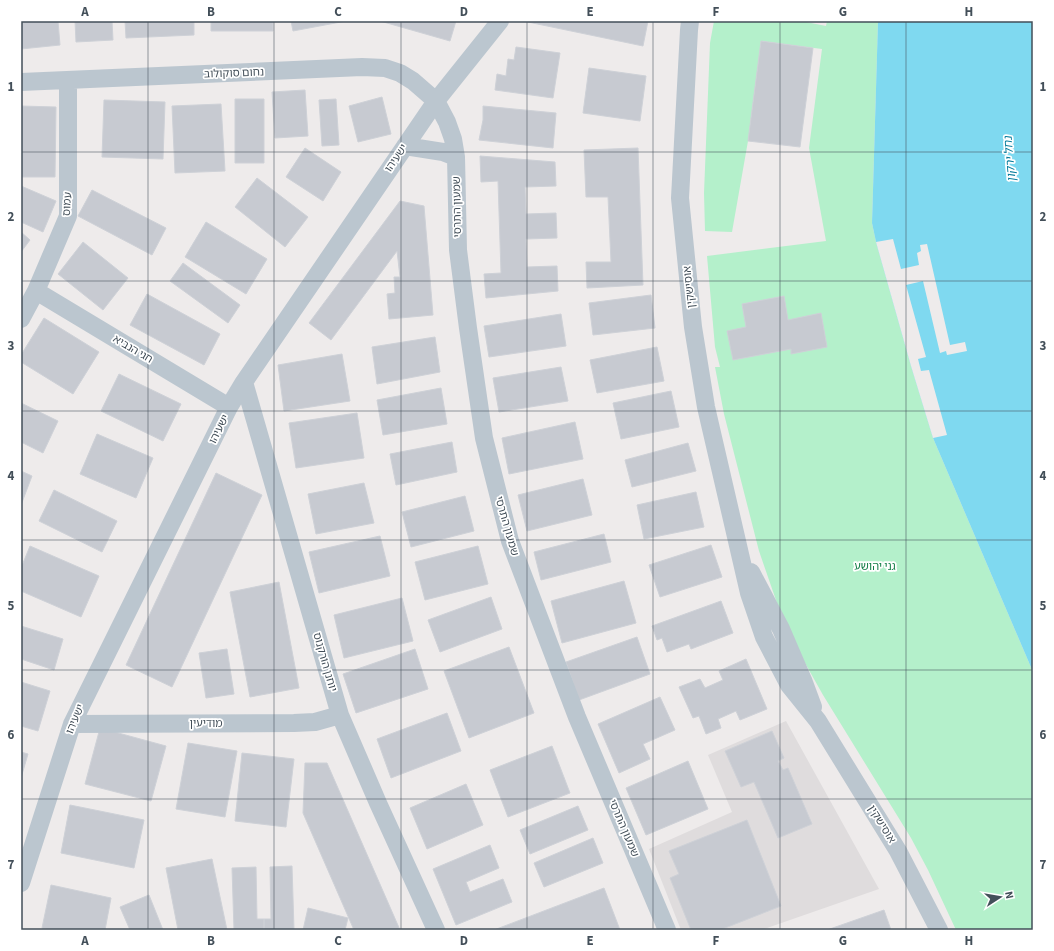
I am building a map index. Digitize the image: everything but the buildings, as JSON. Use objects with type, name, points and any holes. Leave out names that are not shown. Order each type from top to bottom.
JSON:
[{"type":"street","name":"ישעיהו","points":[[21,883],[72,724],[230,407],[244,382],[436,101],[500,21]]},
{"type":"street","name":"אוסישקין","points":[[690,21],[680,198],[693,327],[706,407],[749,593],[764,636],[789,685],[818,721],[898,851],[939,930]]},
{"type":"street","name":"נחום סוקולוב","points":[[21,82],[362,67],[385,68],[400,73],[413,81],[436,101]]},
{"type":"street","name":"עמוס","points":[[21,319],[36,291],[68,216],[68,80]]},
{"type":"street","name":"שמעון התרסי","points":[[436,101],[447,122],[453,139],[456,157],[458,250],[468,328],[484,438],[510,541],[576,717],[667,930]]},
{"type":"street","points":[[405,146],[443,152],[456,157]]},
{"type":"street","name":"חגי הנביא","points":[[36,291],[230,407]]},
{"type":"street","name":"יוחנן הורקנוס","points":[[244,382],[340,715],[436,930]]},
{"type":"street","name":"מודיעין","points":[[72,724],[294,723],[315,722],[340,715]]},
{"type":"shaded area","points":[[786,721],[879,889],[761,930],[681,930],[649,849],[732,812],[708,755]]},
{"type":"green space","name":"גני יהושע","points":[[714,21],[801,21],[826,26],[827,21],[878,21],[872,223],[876,242],[933,438],[1033,672],[1033,930],[956,930],[928,870],[911,838],[823,695],[805,663],[778,606],[759,551],[724,414],[715,367],[720,367],[715,347],[707,256],[826,241],[809,148],[822,49],[761,41],[748,141],[732,232],[705,231],[704,193],[710,43]]},
{"type":"water","name":"נחל ירקון","points":[[878,21],[1033,21],[1033,672],[933,438],[876,242],[872,223]]},
{"type":"pier","points":[[893,239],[901,269],[919,265],[917,253],[921,251],[920,245],[927,244],[950,345],[965,342],[967,351],[947,355],[946,351],[940,353],[923,281],[906,285],[926,357],[918,359],[921,371],[929,370],[947,435],[933,438],[876,242]]}]
